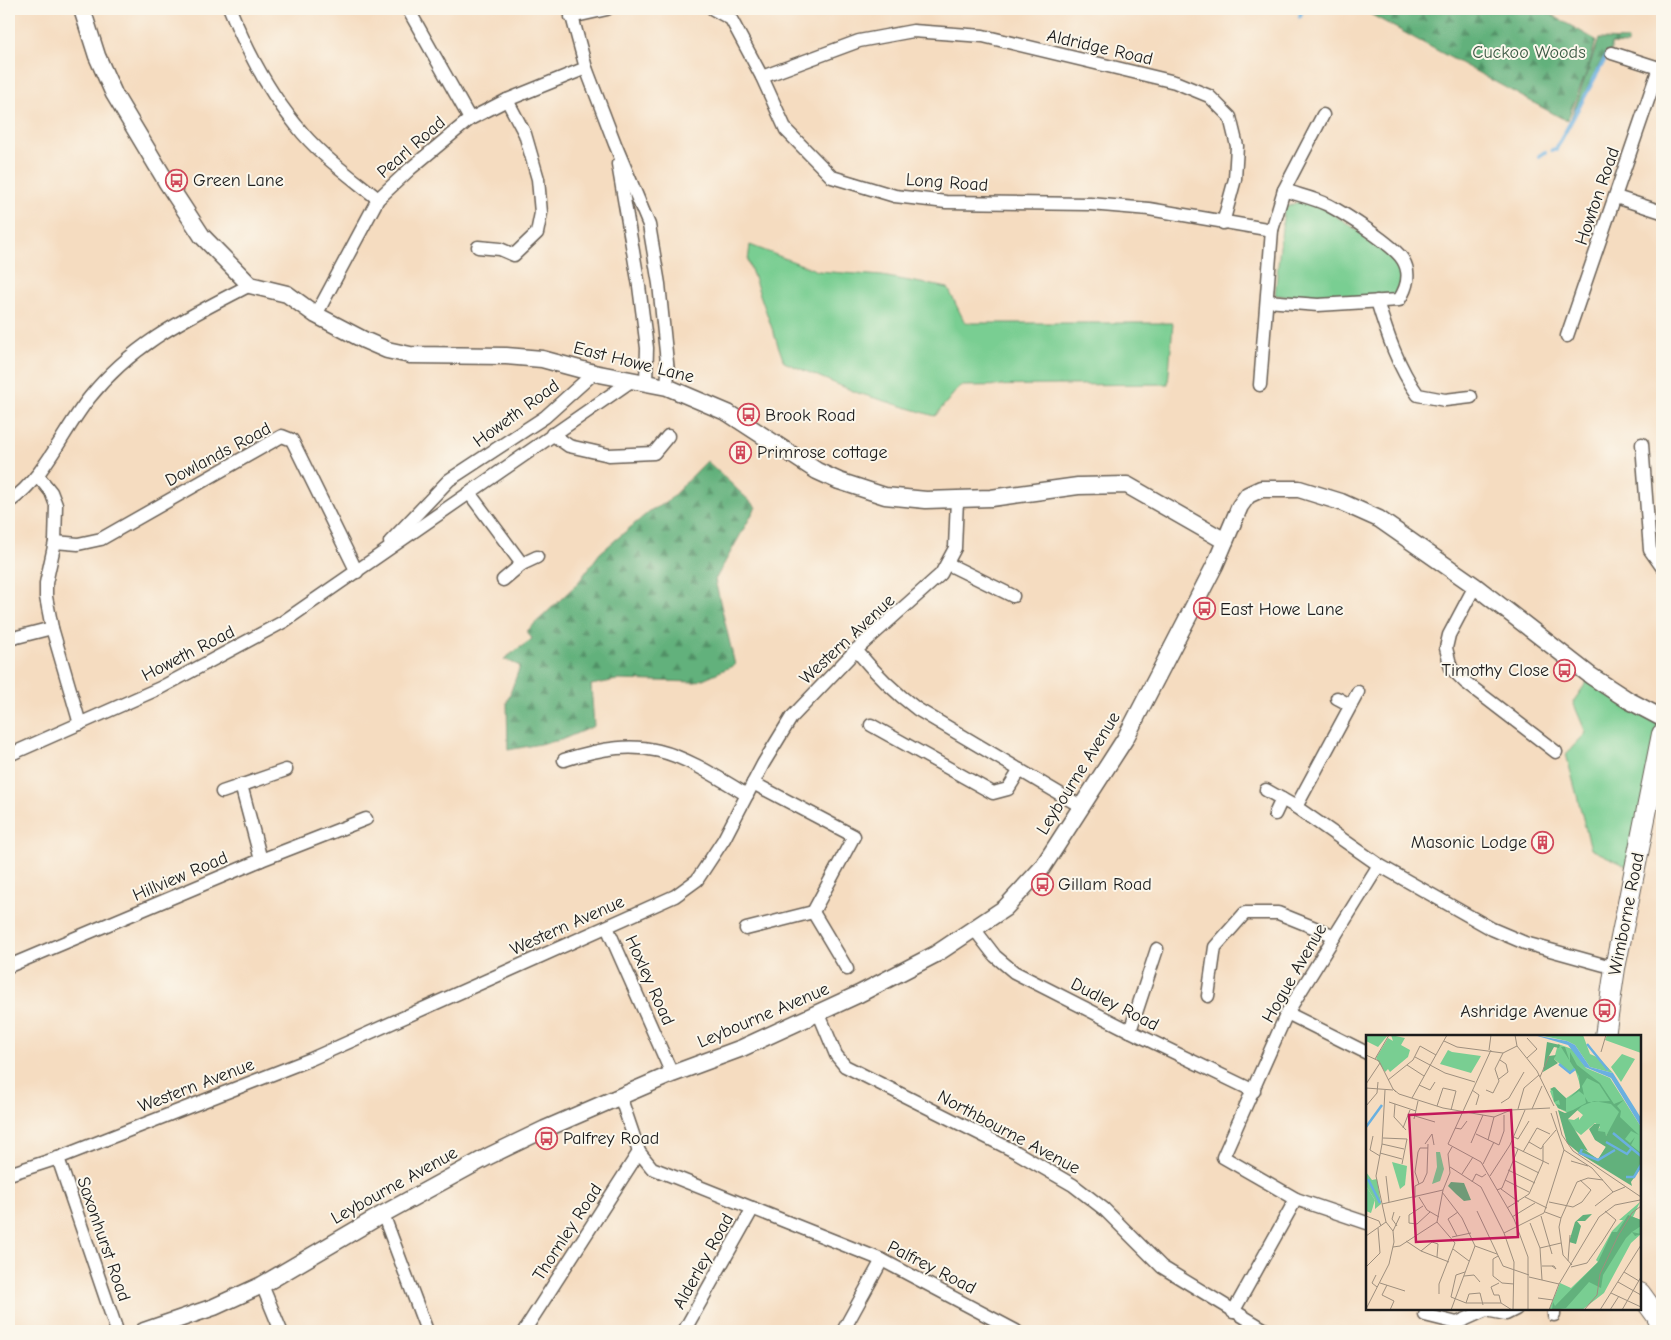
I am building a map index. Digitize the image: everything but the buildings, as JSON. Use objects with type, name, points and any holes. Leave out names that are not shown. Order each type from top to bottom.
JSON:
[{"type":"main road","name":"Wimborne Road","points":[[1604,1035],[1615,968],[1662,734]]},
{"type":"main road","points":[[1641,1294],[1662,1327]]},
{"type":"street","points":[[9,502],[38,476],[89,398],[117,367],[169,327],[250,285],[202,236],[133,129],[114,94],[97,56],[82,9]]},
{"type":"street","points":[[230,9],[238,28],[272,90],[296,126],[337,166],[378,199]]},
{"type":"street","points":[[408,9],[470,119]]},
{"type":"street","points":[[607,9],[571,13],[586,68],[614,144],[649,225],[659,284],[668,372],[667,387]]},
{"type":"street","name":"Long Road","points":[[713,9],[731,19],[762,77],[786,130],[832,177],[895,196],[946,202],[1090,204],[1149,209],[1272,230]]},
{"type":"street","name":"Aldridge Road","points":[[762,77],[859,41],[913,31],[983,36],[1175,82],[1209,96],[1230,117],[1237,146],[1235,179],[1223,222]]},
{"type":"street","points":[[1612,53],[1660,68]]},
{"type":"street","name":"Pearl Road","points":[[316,316],[378,199],[410,168],[470,119],[507,100],[586,68]]},
{"type":"street","name":"Howton Road","points":[[1567,336],[1660,68]]},
{"type":"street","points":[[478,247],[500,249],[514,255],[537,233],[541,212],[538,179],[525,134],[507,100]]},
{"type":"street","points":[[1260,385],[1272,230],[1284,190],[1323,115]]},
{"type":"street","points":[[614,144],[639,286],[647,348],[638,382]]},
{"type":"street","points":[[1267,302],[1318,305],[1399,300],[1405,290],[1408,278],[1404,261],[1392,247],[1329,205],[1284,190]]},
{"type":"street","points":[[1616,197],[1662,212]]},
{"type":"street","name":"East Howe Lane","points":[[250,285],[287,294],[316,316],[388,350],[410,355],[521,356],[667,387],[728,413],[800,461],[839,481],[884,496],[926,500],[990,498],[1078,486],[1127,485],[1225,541]]},
{"type":"street","points":[[1377,301],[1385,327],[1407,380],[1418,395],[1445,400],[1471,397]]},
{"type":"street","name":"Howeth Road","points":[[371,562],[449,480],[545,416],[594,373]]},
{"type":"street","name":"Howeth Road","points":[[9,755],[160,688],[283,622],[470,494],[552,434],[638,382]]},
{"type":"street","points":[[552,434],[569,446],[609,455],[654,453],[668,436]]},
{"type":"street","name":"Dowlands Road","points":[[55,542],[78,544],[101,539],[282,436],[292,440],[357,572]]},
{"type":"street","points":[[1642,444],[1650,550],[1662,568]]},
{"type":"street","points":[[38,476],[55,498],[57,518],[55,542],[46,583],[46,597],[52,628],[80,724]]},
{"type":"street","points":[[1225,541],[1240,506],[1248,495],[1271,488],[1299,489],[1342,502],[1380,519],[1475,586],[1591,676],[1628,700],[1662,718]]},
{"type":"street","points":[[470,494],[522,564]]},
{"type":"street","name":"Western Avenue","points":[[9,1174],[58,1158],[311,1059],[675,896],[697,880],[724,840],[750,789],[791,718],[856,650],[941,574],[955,548],[957,499]]},
{"type":"street","name":"Leybourne Avenue","points":[[144,1331],[214,1307],[262,1285],[383,1214],[489,1156],[620,1096],[742,1048],[819,1014],[897,975],[974,930],[1005,908],[1042,868],[1125,739],[1225,541]]},
{"type":"street","points":[[503,580],[522,564],[537,557]]},
{"type":"street","points":[[948,564],[1013,596]]},
{"type":"street","points":[[1475,586],[1450,635],[1446,648],[1451,668],[1464,682],[1556,752]]},
{"type":"street","points":[[9,639],[52,628]]},
{"type":"street","points":[[856,650],[895,693],[1082,807]]},
{"type":"street","points":[[1296,807],[1358,692]]},
{"type":"street","points":[[1337,698],[1350,705]]},
{"type":"street","points":[[871,724],[993,793],[1008,788],[1020,770]]},
{"type":"street","points":[[564,760],[593,750],[626,747],[658,750],[690,761],[854,836],[814,912],[746,929]]},
{"type":"street","points":[[222,792],[286,770]]},
{"type":"street","points":[[241,785],[261,860]]},
{"type":"street","points":[[1266,790],[1296,807],[1378,865],[1510,937],[1615,968]]},
{"type":"street","points":[[1275,814],[1282,799]]},
{"type":"street","name":"Hillview Road","points":[[9,966],[261,860],[366,819]]},
{"type":"street","name":"Hogue Avenue","points":[[1296,1199],[1223,1157],[1254,1091],[1287,1013],[1378,865]]},
{"type":"street","points":[[814,912],[847,969]]},
{"type":"street","points":[[1208,996],[1215,947],[1245,913],[1278,913],[1335,936]]},
{"type":"street","name":"Hoxley Road","points":[[607,927],[672,1074]]},
{"type":"street","name":"Dudley Road","points":[[974,930],[1004,965],[1130,1031],[1254,1091]]},
{"type":"street","points":[[1130,1031],[1158,949]]},
{"type":"street","points":[[1287,1013],[1366,1052]]},
{"type":"street","name":"Northbourne Avenue","points":[[819,1014],[836,1055],[845,1066],[1016,1152],[1073,1185],[1104,1209],[1162,1267],[1267,1331]]},
{"type":"street","name":"Palfrey Road","points":[[620,1096],[639,1152],[652,1168],[882,1260],[1013,1330]]},
{"type":"street","name":"Thornley Road","points":[[524,1331],[639,1152]]},
{"type":"street","name":"Saxonhurst Road","points":[[58,1158],[117,1331]]},
{"type":"street","points":[[1234,1312],[1296,1199],[1366,1223]]},
{"type":"street","name":"Alderley Road","points":[[684,1331],[753,1208]]},
{"type":"street","points":[[383,1214],[427,1331]]},
{"type":"street","points":[[843,1331],[882,1260]]},
{"type":"street","points":[[262,1285],[281,1331]]},
{"type":"street","points":[[1424,1315],[1457,1323],[1486,1310],[1506,1314],[1514,1310]]},
{"type":"green space","name":"Cuckoo Woods","points":[[1373,9],[1541,9],[1596,40],[1589,66],[1567,121],[1370,14]]},
{"type":"green space","points":[[1599,39],[1628,40],[1628,45],[1611,44],[1611,52],[1606,52],[1569,123]]},
{"type":"green space","points":[[1298,202],[1324,208],[1392,253],[1398,261],[1401,270],[1401,290],[1395,296],[1316,300],[1275,295],[1284,208]]},
{"type":"green space","points":[[750,245],[818,271],[882,276],[948,288],[965,323],[1173,323],[1168,384],[960,386],[935,416],[858,393],[784,362],[748,261]]},
{"type":"green space","points":[[707,461],[756,507],[715,580],[735,665],[696,682],[617,680],[591,685],[594,726],[561,740],[508,750],[507,702],[520,666],[504,659],[532,639],[527,631],[577,584],[600,553],[651,510],[666,503]]},
{"type":"green space","points":[[1591,676],[1662,718],[1635,870],[1591,849],[1566,754],[1586,733],[1573,702]]},
{"type":"waterway","points":[[1300,16],[1302,9]]},
{"type":"waterway","points":[[1552,150],[1556,149],[1607,55]]},
{"type":"waterway","points":[[1539,156],[1545,152]]},
{"type":"place","name":"Green Lane","points":[[177,180]]},
{"type":"place","name":"Brook Road","points":[[749,415]]},
{"type":"place","name":"Primrose cottage","points":[[741,452]]},
{"type":"place","name":"East Howe Lane","points":[[1204,609]]},
{"type":"place","name":"Timothy Close","points":[[1565,670]]},
{"type":"place","name":"Masonic Lodge","points":[[1543,842]]},
{"type":"place","name":"Gillam Road","points":[[1042,884]]},
{"type":"place","name":"Ashridge Avenue","points":[[1604,1011]]},
{"type":"place","name":"Palfrey Road","points":[[547,1138]]}]
